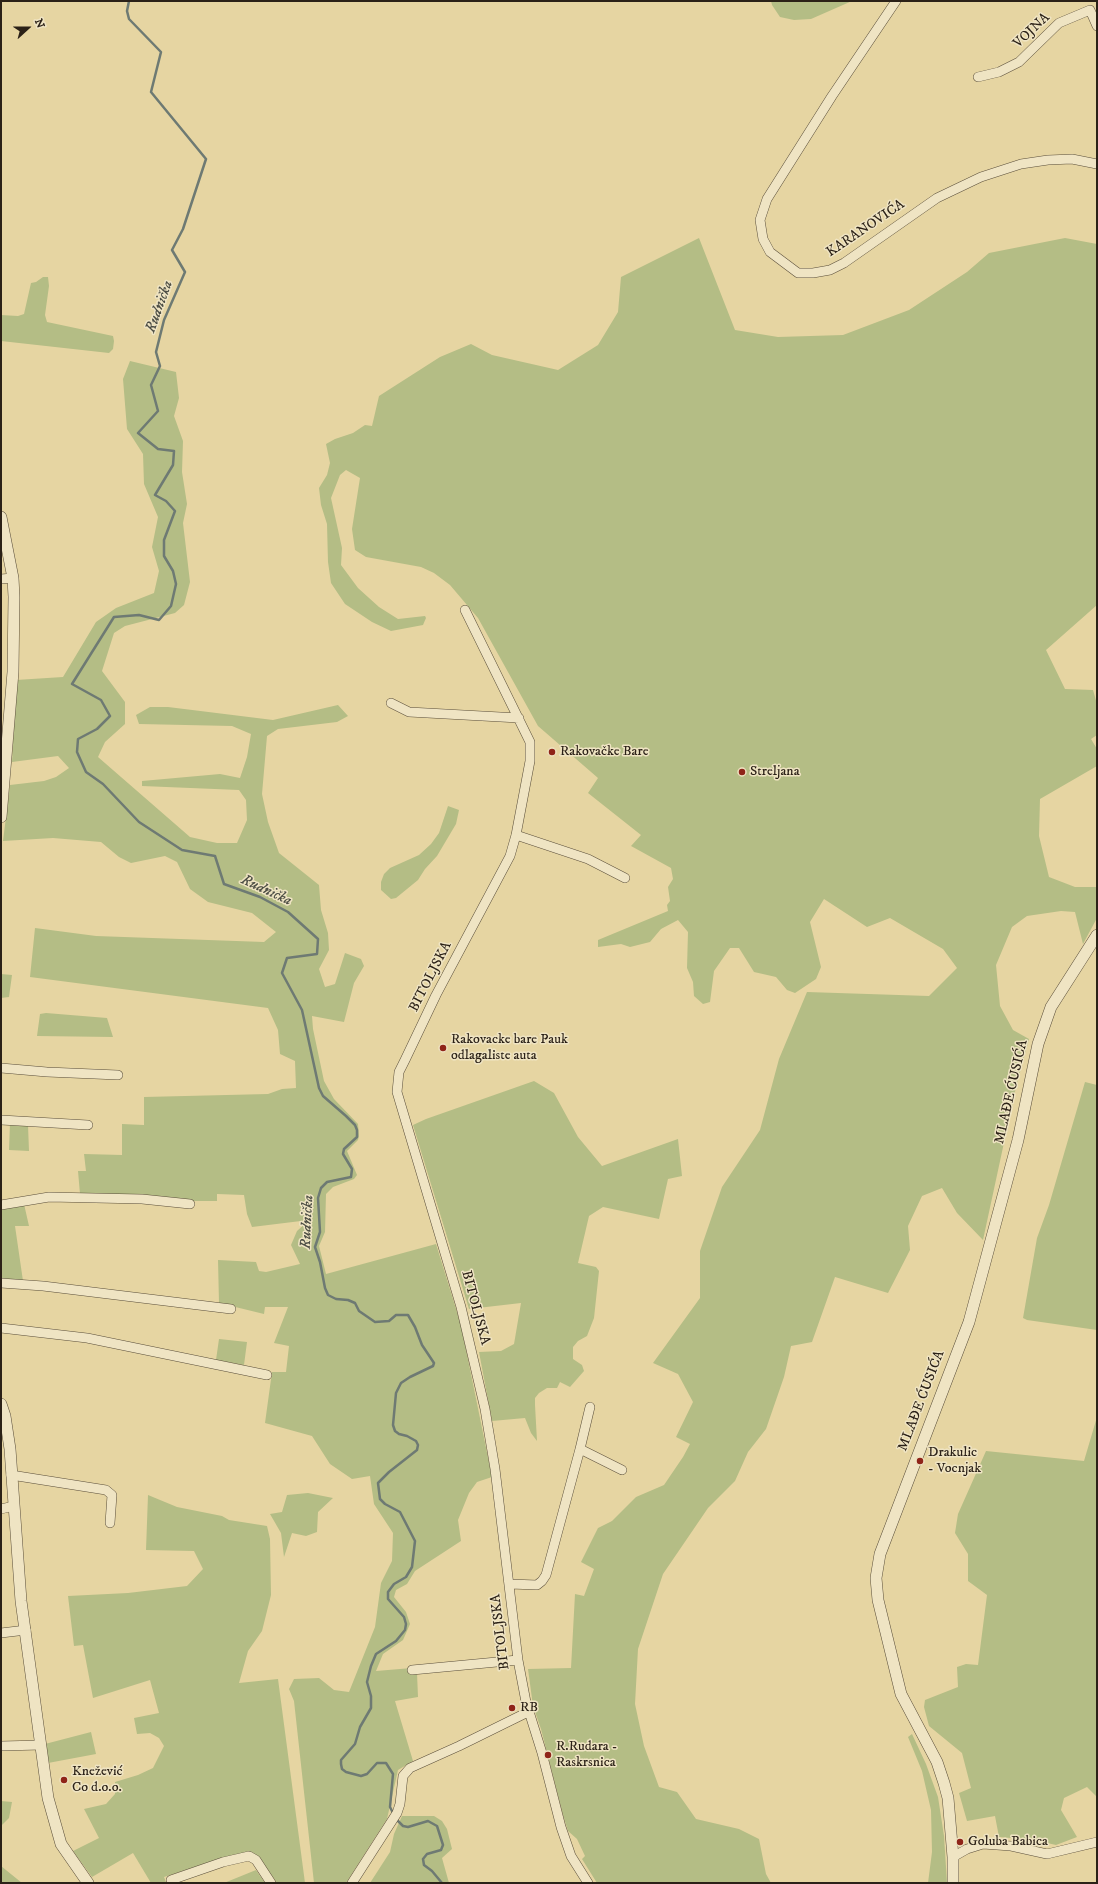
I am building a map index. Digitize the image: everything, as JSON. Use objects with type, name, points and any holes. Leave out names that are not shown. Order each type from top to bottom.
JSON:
[{"type":"street","name":"KARANOVIĆA","points":[[896,1],[832,96],[767,199],[760,220],[763,239],[770,252],[798,273],[814,273],[830,270],[850,260],[937,198],[981,177],[1021,164],[1048,160],[1072,158],[1097,164]]},
{"type":"street","name":"VOJNA","points":[[978,77],[999,72],[1019,62],[1059,23],[1065,20],[1090,10],[1097,26]]},
{"type":"street","points":[[1,517],[13,578],[13,672],[1,816]]},
{"type":"street","points":[[1,579],[13,578]]},
{"type":"street","name":"BITOLJSKA","points":[[465,610],[530,742],[530,761],[516,835],[510,856],[436,995],[399,1072],[397,1084],[398,1100],[461,1307],[485,1409],[495,1469],[518,1660],[528,1712],[542,1753],[561,1827],[571,1856],[588,1883]]},
{"type":"street","points":[[391,703],[409,712],[519,718]]},
{"type":"street","points":[[516,835],[588,859],[625,878]]},
{"type":"street","name":"MLAĐE ĆUSIĆA","points":[[953,1883],[953,1858],[948,1798],[941,1772],[901,1694],[878,1600],[876,1578],[880,1554],[969,1322],[1018,1140],[1038,1044],[1051,1008],[1097,935]]},
{"type":"street","points":[[1,1068],[47,1072],[118,1075]]},
{"type":"street","points":[[1,1120],[88,1125]]},
{"type":"street","points":[[1,1205],[49,1197],[142,1199],[190,1204]]},
{"type":"street","points":[[1,1283],[43,1286],[232,1309]]},
{"type":"street","points":[[1,1328],[87,1338],[268,1375]]},
{"type":"street","points":[[1,1404],[5,1416],[9,1443],[17,1568],[48,1798],[56,1832],[61,1844],[88,1883]]},
{"type":"street","points":[[510,1584],[536,1585],[542,1581],[546,1575],[590,1407]]},
{"type":"street","points":[[580,1449],[622,1470]]},
{"type":"street","points":[[11,1475],[109,1491],[112,1494],[110,1523]]},
{"type":"street","points":[[1,1509],[14,1506]]},
{"type":"street","points":[[1,1633],[26,1630]]},
{"type":"street","points":[[412,1670],[518,1660]]},
{"type":"street","points":[[352,1883],[389,1823],[397,1813],[400,1804],[403,1776],[410,1768],[528,1712]]},
{"type":"street","points":[[1,1746],[41,1745]]},
{"type":"street","points":[[953,1858],[966,1848],[982,1844],[1011,1846],[1047,1854],[1097,1842]]},
{"type":"street","points":[[171,1880],[223,1862],[249,1856],[256,1860],[271,1883]]},
{"type":"green space","points":[[771,1],[852,1],[811,19],[794,20],[780,17]]},
{"type":"green space","points":[[699,238],[735,330],[778,337],[843,335],[909,310],[967,272],[989,253],[1065,238],[1097,244],[1097,605],[1046,650],[1065,689],[1093,690],[1097,704],[1097,735],[1091,739],[1097,749],[1097,766],[1040,799],[1039,836],[1049,877],[1075,887],[1097,887],[1097,918],[1083,944],[1075,912],[1061,911],[1027,916],[1012,927],[996,965],[1000,1006],[1013,1030],[1029,1039],[1016,1087],[983,1240],[957,1213],[942,1188],[922,1196],[908,1226],[910,1250],[888,1293],[835,1277],[812,1342],[791,1346],[784,1377],[766,1429],[748,1452],[735,1481],[708,1508],[663,1574],[638,1649],[635,1704],[644,1746],[659,1787],[677,1792],[696,1819],[739,1829],[759,1839],[766,1874],[771,1883],[597,1883],[582,1859],[585,1856],[577,1839],[568,1831],[541,1729],[533,1706],[528,1669],[571,1668],[575,1594],[584,1596],[594,1569],[581,1562],[598,1528],[612,1521],[636,1497],[664,1485],[690,1444],[676,1437],[693,1402],[678,1374],[653,1363],[700,1298],[700,1251],[722,1187],[760,1130],[779,1059],[807,992],[929,996],[957,968],[943,949],[890,918],[867,927],[824,899],[810,922],[821,967],[816,979],[795,993],[787,990],[776,977],[754,972],[739,948],[730,948],[714,971],[710,1002],[703,1004],[694,996],[693,982],[687,968],[688,932],[678,920],[661,929],[650,942],[630,947],[621,944],[598,947],[598,940],[668,911],[667,905],[670,901],[668,887],[673,879],[671,868],[631,846],[641,835],[588,793],[598,778],[538,726],[478,618],[450,585],[434,573],[421,567],[366,557],[355,550],[352,529],[360,478],[346,470],[340,475],[331,498],[342,548],[341,565],[358,588],[379,607],[398,619],[425,616],[426,618],[423,625],[391,631],[372,622],[345,604],[331,583],[328,562],[327,524],[321,505],[319,488],[327,475],[330,463],[326,444],[335,439],[353,433],[365,425],[372,426],[379,396],[440,357],[471,344],[492,355],[558,370],[598,345],[618,312],[621,277]]},
{"type":"green space","points":[[43,277],[48,277],[49,286],[45,315],[47,322],[113,336],[113,349],[109,353],[1,341],[1,315],[18,316],[24,314],[31,283],[36,282]]},
{"type":"green space","points":[[130,361],[176,372],[179,398],[174,416],[183,441],[182,472],[187,504],[183,523],[190,582],[184,605],[175,613],[125,626],[114,633],[102,671],[125,702],[125,724],[105,742],[98,757],[190,837],[217,843],[237,843],[247,820],[246,800],[239,790],[142,786],[142,781],[220,774],[240,778],[247,757],[251,734],[232,726],[139,724],[136,715],[150,707],[168,707],[273,720],[338,705],[348,716],[337,722],[278,729],[267,736],[262,794],[268,822],[279,853],[319,885],[321,910],[328,933],[329,950],[319,969],[325,987],[335,984],[345,953],[361,959],[364,966],[354,983],[344,1022],[312,1016],[313,1029],[324,1081],[334,1099],[358,1124],[359,1136],[358,1140],[347,1151],[357,1175],[354,1179],[333,1187],[326,1194],[325,1232],[319,1246],[326,1274],[436,1244],[461,1325],[492,1477],[477,1482],[469,1493],[458,1520],[461,1541],[415,1571],[407,1584],[396,1590],[394,1597],[406,1612],[410,1624],[403,1640],[383,1654],[376,1671],[412,1668],[417,1673],[418,1697],[395,1701],[413,1761],[398,1770],[387,1819],[346,1883],[314,1883],[294,1701],[289,1689],[294,1679],[319,1678],[334,1690],[349,1692],[375,1627],[381,1583],[392,1561],[393,1533],[374,1504],[370,1476],[352,1479],[330,1464],[312,1436],[265,1423],[272,1372],[286,1372],[289,1346],[274,1343],[288,1307],[265,1307],[264,1314],[219,1303],[218,1260],[256,1262],[259,1271],[266,1272],[300,1264],[291,1245],[297,1231],[309,1220],[252,1227],[247,1214],[244,1195],[217,1194],[217,1201],[193,1201],[144,1195],[80,1194],[78,1171],[86,1171],[84,1154],[122,1155],[122,1124],[144,1125],[144,1097],[268,1094],[282,1089],[296,1088],[295,1061],[280,1054],[278,1030],[268,1008],[30,977],[35,928],[96,936],[264,942],[276,932],[252,913],[208,902],[190,889],[177,862],[165,856],[131,863],[119,857],[101,842],[53,838],[3,841],[10,785],[44,781],[56,777],[69,768],[58,756],[12,762],[16,680],[63,677],[96,622],[116,608],[154,593],[159,571],[152,547],[158,517],[144,484],[143,454],[127,429],[123,379]]},
{"type":"green space","points":[[448,806],[459,810],[456,824],[437,856],[425,869],[418,880],[396,898],[391,899],[381,890],[381,882],[384,874],[390,868],[419,855],[431,844],[439,833]]},
{"type":"green space","points":[[1,974],[12,975],[9,997],[1,998]]},
{"type":"green space","points":[[46,1013],[107,1018],[113,1037],[37,1036],[40,1014]]},
{"type":"green space","points":[[534,1081],[554,1093],[578,1137],[602,1166],[678,1139],[682,1176],[668,1179],[659,1219],[603,1207],[589,1216],[578,1263],[596,1267],[599,1271],[594,1318],[587,1336],[578,1341],[573,1347],[573,1359],[582,1365],[584,1371],[570,1387],[560,1382],[557,1388],[547,1388],[539,1393],[535,1398],[537,1441],[531,1433],[525,1418],[492,1421],[479,1352],[501,1351],[514,1344],[521,1303],[469,1309],[413,1125]]},
{"type":"green space","points":[[1085,1082],[1097,1085],[1097,1330],[1027,1320],[1023,1318],[1037,1238],[1049,1205]]},
{"type":"green space","points":[[10,1123],[28,1125],[29,1151],[9,1150]]},
{"type":"green space","points":[[24,1204],[29,1226],[15,1226],[23,1281],[1,1280],[1,1209]]},
{"type":"green space","points":[[219,1339],[247,1342],[244,1365],[216,1360]]},
{"type":"green space","points":[[1097,1417],[1097,1797],[1087,1787],[1064,1798],[1061,1810],[1077,1837],[1056,1845],[1034,1840],[999,1837],[995,1816],[967,1821],[959,1793],[971,1788],[962,1753],[929,1726],[924,1707],[925,1700],[958,1687],[957,1667],[966,1664],[978,1665],[987,1595],[968,1581],[968,1554],[955,1533],[958,1514],[986,1451],[1084,1461]]},
{"type":"green space","points":[[308,1493],[333,1498],[318,1512],[317,1532],[306,1536],[292,1533],[284,1557],[281,1533],[270,1514],[282,1512],[287,1495]]},
{"type":"green space","points":[[148,1495],[177,1507],[222,1516],[229,1520],[267,1526],[270,1539],[271,1595],[262,1631],[248,1651],[239,1683],[278,1679],[305,1883],[277,1883],[260,1859],[252,1852],[234,1855],[164,1877],[166,1882],[163,1883],[151,1883],[133,1853],[92,1877],[73,1851],[99,1838],[84,1809],[106,1804],[115,1794],[115,1782],[138,1775],[153,1768],[164,1746],[159,1738],[150,1733],[137,1734],[134,1718],[159,1713],[150,1680],[93,1698],[83,1645],[74,1646],[68,1596],[128,1593],[187,1586],[203,1569],[194,1551],[146,1550]]},
{"type":"green space","points":[[91,1732],[96,1754],[48,1763],[45,1744]]},
{"type":"green space","points":[[912,1734],[926,1764],[938,1797],[944,1836],[947,1883],[928,1883],[932,1852],[931,1810],[922,1771],[908,1737]]},
{"type":"green space","points":[[1,1801],[12,1802],[9,1818],[1,1826]]},
{"type":"green space","points":[[402,1816],[434,1816],[442,1821],[447,1829],[452,1849],[442,1858],[449,1883],[370,1883],[390,1852],[394,1834]]},
{"type":"green space","points":[[1,1866],[22,1883],[1,1883]]},
{"type":"green space","points":[[256,1870],[265,1883],[224,1883]]},
{"type":"waterway","name":"Rudnička","points":[[129,1],[127,11],[129,19],[161,52],[151,92],[206,159],[183,229],[172,250],[185,272],[164,320],[156,352],[160,366],[151,385],[158,411],[138,433],[158,449],[174,451],[173,465],[155,495],[166,501],[175,511],[164,540],[164,556],[173,571],[176,584],[171,606],[159,620],[139,615],[114,617],[72,684],[101,700],[110,716],[97,729],[78,739],[77,752],[86,772],[103,784],[139,822],[182,850],[215,856],[224,884],[260,897],[288,912],[318,939],[317,954],[287,958],[282,973],[302,1010],[319,1088],[323,1096],[346,1116],[355,1125],[357,1130],[357,1137],[344,1149],[343,1154],[352,1169],[351,1177],[327,1182],[321,1188],[318,1198],[320,1232],[315,1247],[320,1262],[325,1288],[328,1295],[336,1299],[348,1300],[355,1303],[359,1311],[375,1322],[389,1321],[396,1315],[408,1315],[415,1327],[422,1345],[434,1363],[433,1366],[401,1383],[396,1393],[393,1425],[395,1431],[416,1441],[418,1445],[417,1450],[389,1472],[378,1483],[380,1499],[385,1504],[400,1512],[415,1541],[412,1567],[406,1577],[394,1584],[388,1592],[388,1599],[404,1617],[406,1624],[405,1630],[396,1641],[376,1654],[367,1682],[371,1696],[371,1708],[360,1727],[355,1744],[341,1760],[342,1769],[346,1772],[361,1776],[367,1774],[377,1763],[386,1763],[393,1774],[390,1807],[394,1815]]},
{"type":"waterway","name":"Rudnička","points":[[396,1819],[403,1826],[408,1827],[428,1821],[437,1826],[443,1845],[441,1850],[427,1854],[423,1859],[424,1865],[432,1871],[442,1883]]},
{"type":"place","name":"Rakovačke Bare","points":[[552,752]]},
{"type":"place","name":"Streljana","points":[[742,772]]},
{"type":"place","name":"Rakovacke bare Pauk odlagaliste auta","points":[[443,1048]]},
{"type":"place","name":"Drakulic - Vocnjak","points":[[920,1461]]},
{"type":"place","name":"RB","points":[[512,1708]]},
{"type":"place","name":"R.Rudara - Raskrsnica","points":[[548,1755]]},
{"type":"place","name":"Knežević Co d.o.o.","points":[[64,1780]]},
{"type":"place","name":"Goluba Babica","points":[[960,1842]]}]
